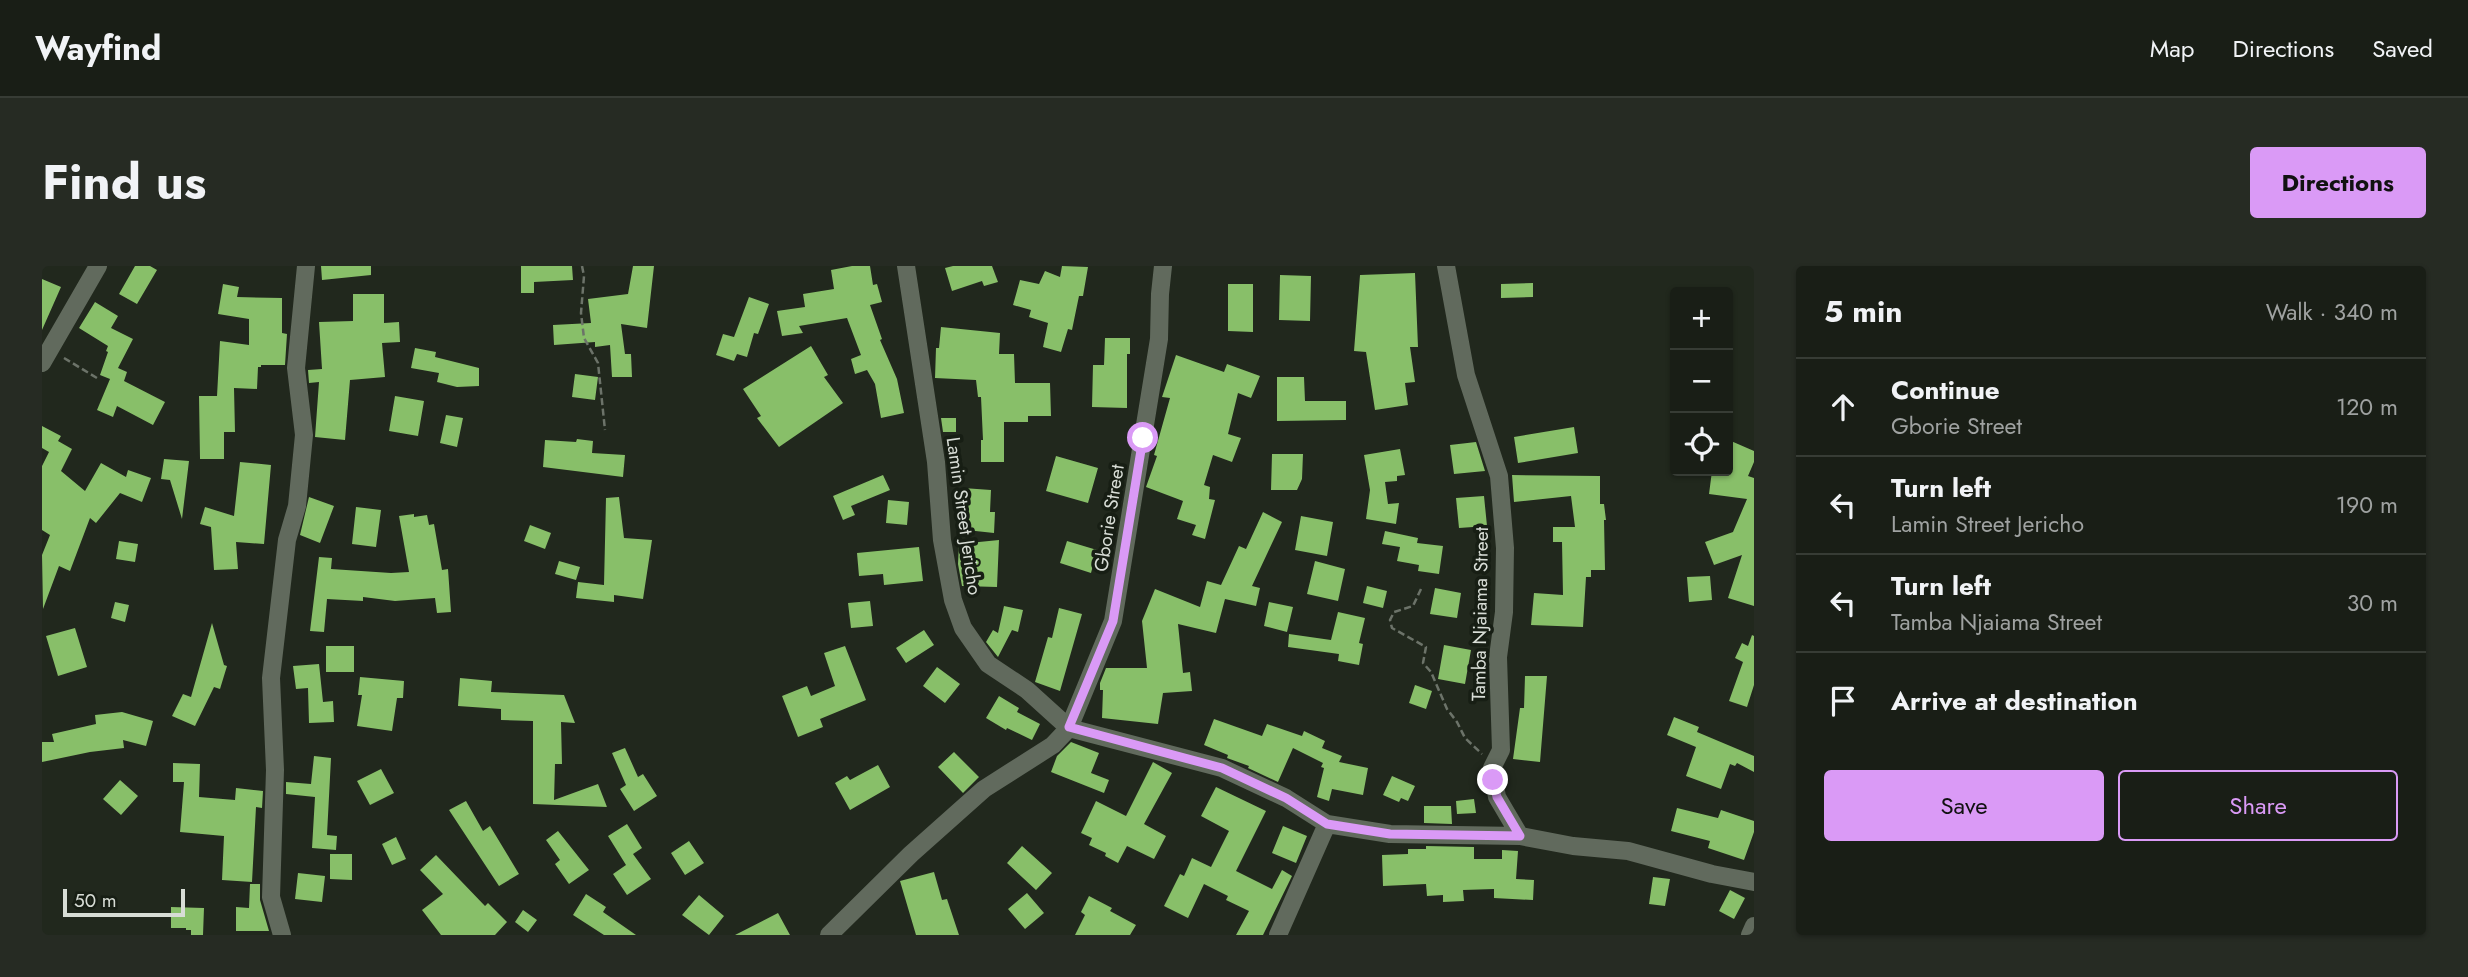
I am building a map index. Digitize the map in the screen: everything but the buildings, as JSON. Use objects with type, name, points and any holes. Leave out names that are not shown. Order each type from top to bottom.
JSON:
[{"type":"street","points":[[44,352],[98,266]]},
{"type":"street","points":[[282,935],[271,897],[275,770],[271,678],[287,540],[297,506],[304,435],[296,368],[306,266]]},
{"type":"street","name":"Lamin Street Jericho","points":[[906,266],[936,462],[942,540],[953,600],[963,628],[988,664],[1027,691],[1069,727],[1222,768],[1286,798],[1327,824],[1390,834],[1520,836],[1573,846],[1628,851],[1712,874],[1754,882]]},
{"type":"street","name":"Gborie Street","points":[[1069,727],[1113,621],[1159,339],[1163,266]]},
{"type":"street","name":"Tamba Njaiama Street","points":[[1446,266],[1466,375],[1499,476],[1505,548],[1504,612],[1498,657],[1501,750],[1492,768],[1497,797],[1520,836]]},
{"type":"street","points":[[829,935],[911,854],[984,789],[1053,745],[1069,727]]},
{"type":"street","points":[[1278,935],[1327,824]]},
{"type":"street","points":[[1751,935],[1754,926]]},
{"type":"path","points":[[582,266],[584,276],[581,313],[584,338],[597,363],[605,430]]},
{"type":"path","points":[[44,352],[97,378]]},
{"type":"path","points":[[1421,589],[1413,606],[1394,612],[1390,620],[1392,628],[1426,647],[1423,663],[1431,672],[1447,709],[1465,738],[1478,749],[1492,768]]},
{"type":"route","points":[[1143,438],[1113,621],[1069,727],[1222,768],[1286,798],[1327,824],[1390,834],[1520,836],[1497,797],[1493,780]]}]
